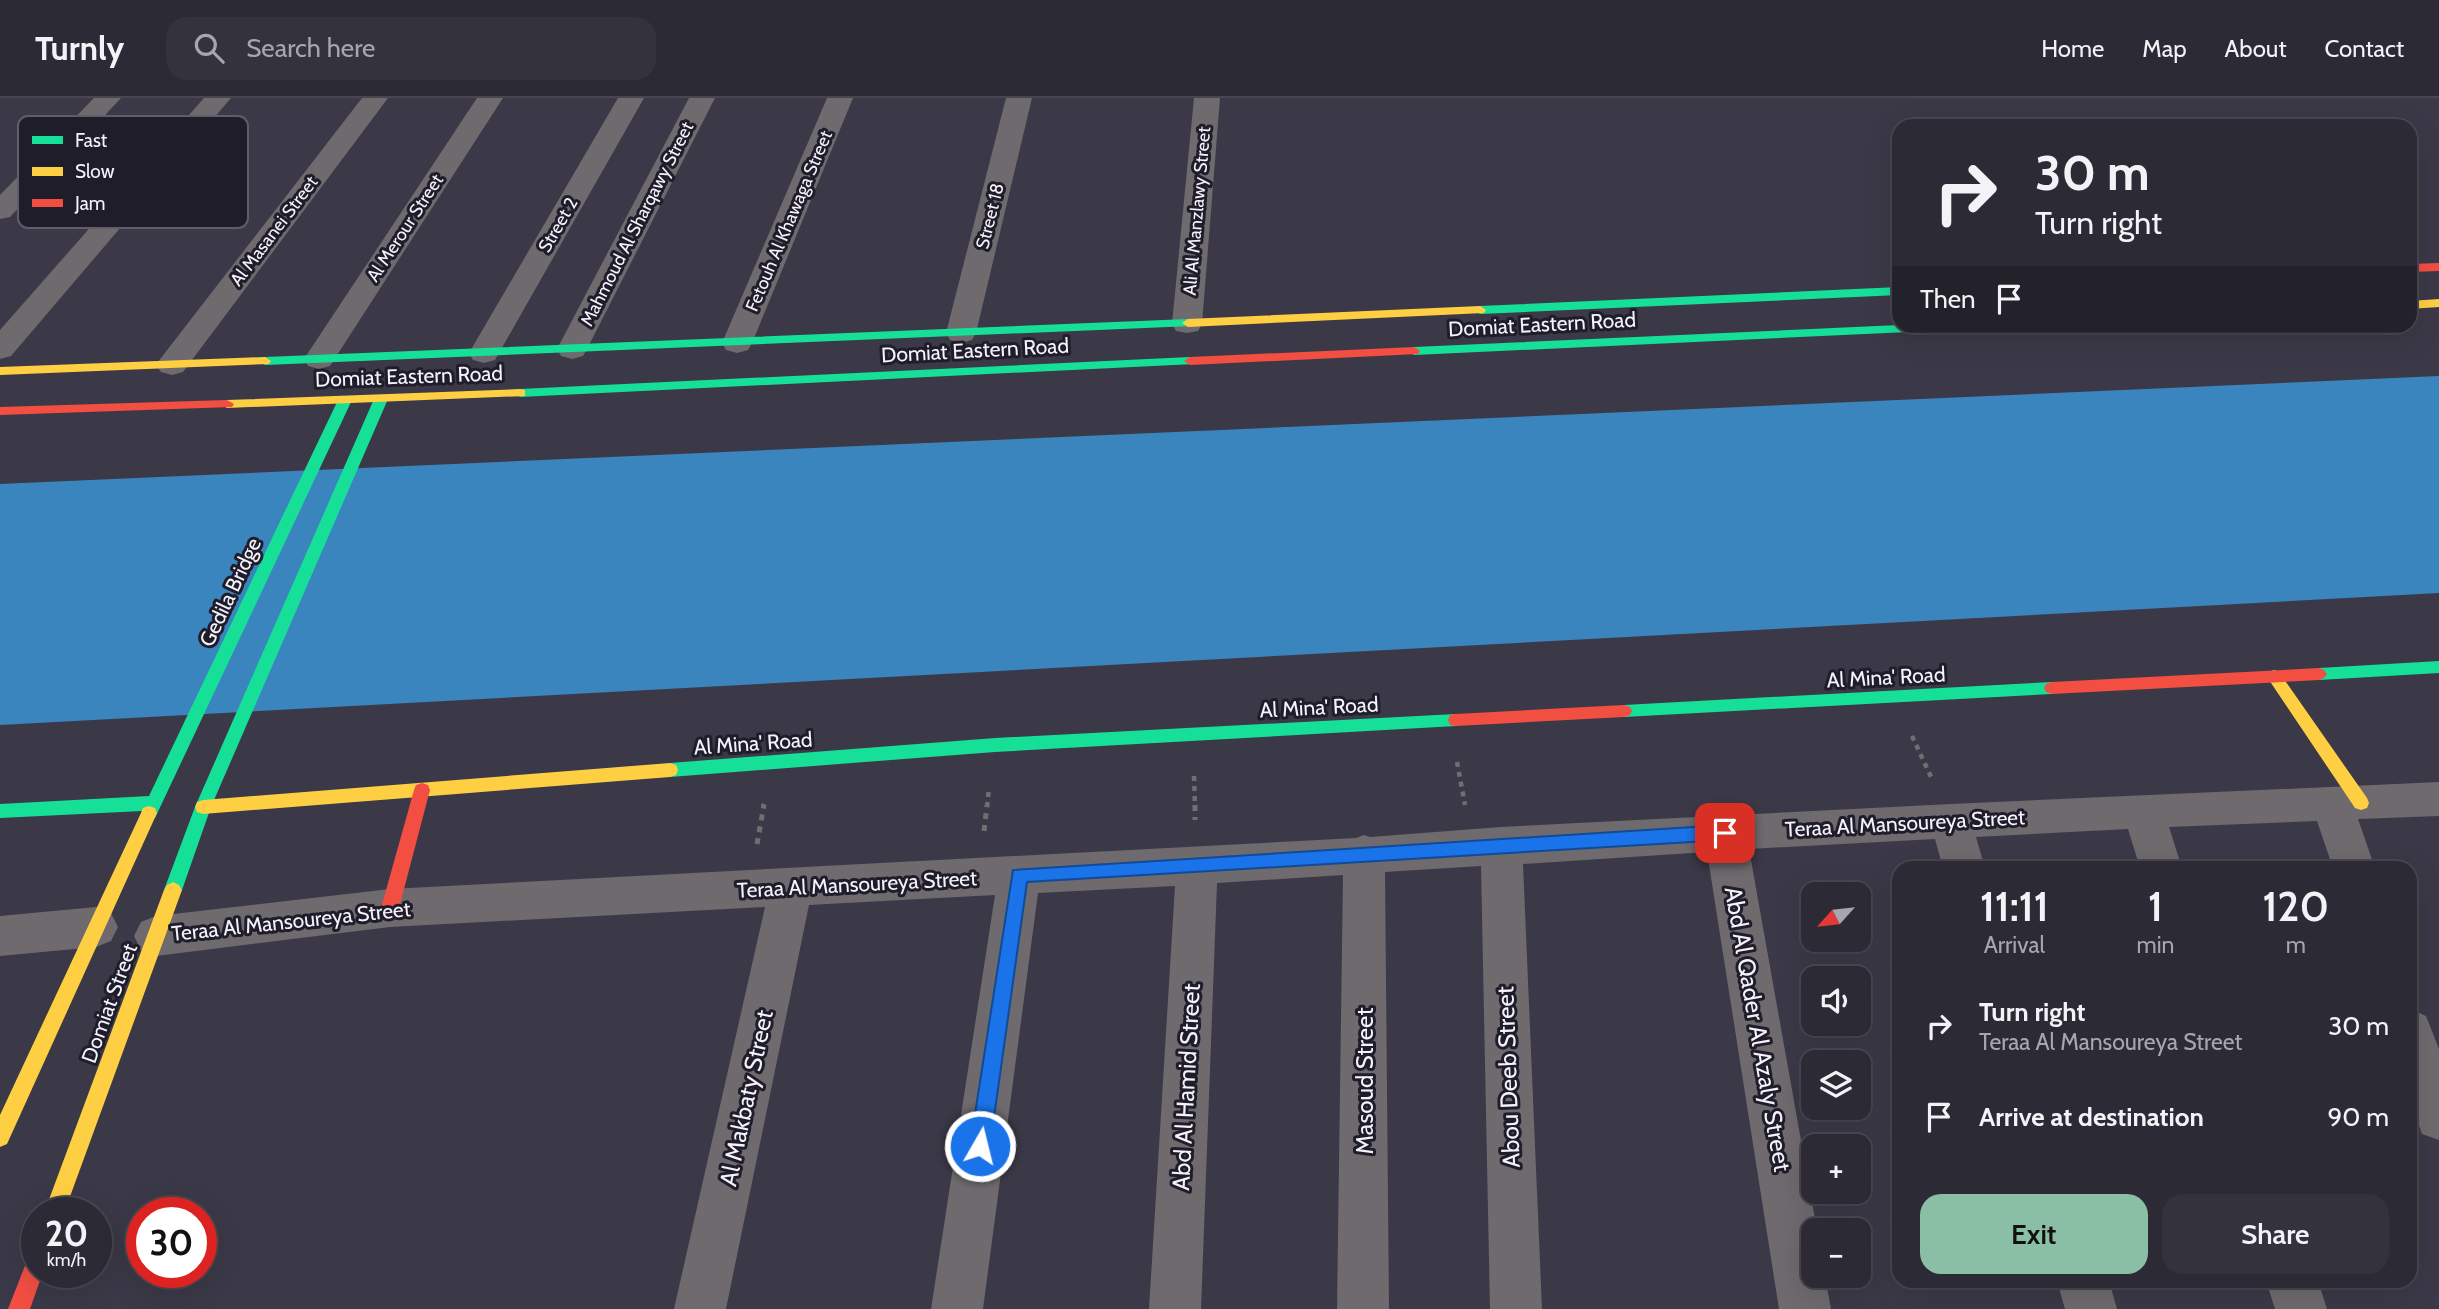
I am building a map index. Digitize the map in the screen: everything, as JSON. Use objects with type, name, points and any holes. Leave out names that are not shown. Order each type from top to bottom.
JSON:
[{"type":"main road","points":[[2417,268],[2439,267]]},
{"type":"main road","name":"Domiat Eastern Road","points":[[0,371],[737,343],[1892,291]]},
{"type":"main road","points":[[2417,304],[2439,303]]},
{"type":"main road","name":"Domiat Eastern Road","points":[[0,411],[381,399],[1892,329]]},
{"type":"main road","points":[[203,807],[381,399]]},
{"type":"main road","name":"Gedila Bridge","points":[[153,803],[345,400]]},
{"type":"main road","name":"Al Mina' Road","points":[[203,807],[995,745],[2439,667]]},
{"type":"main road","points":[[2274,676],[2346,803]]},
{"type":"main road","points":[[390,908],[422,790]]},
{"type":"main road","points":[[0,811],[153,803]]},
{"type":"main road","name":"Domiat Street","points":[[0,1137],[153,803]]},
{"type":"main road","name":"Domiat Street","points":[[60,1197],[203,807]]},
{"type":"main road","points":[[19,1309],[27,1288]]},
{"type":"street","points":[[91,116],[108,98]]},
{"type":"street","points":[[202,116],[218,98]]},
{"type":"street","name":"Al Masanei Street","points":[[172,365],[375,98]]},
{"type":"street","name":"Al Merour Street","points":[[319,359],[490,98]]},
{"type":"street","name":"Street 2","points":[[484,353],[631,98]]},
{"type":"street","name":"Mahmoud Al Sharqawy Street","points":[[572,349],[702,98]]},
{"type":"street","name":"Fetouh Al Khawaga Street","points":[[737,343],[840,98]]},
{"type":"street","name":"Street 18","points":[[961,333],[1019,98]]},
{"type":"street","name":"Ali Al Manzlawy Street","points":[[1187,324],[1207,98]]},
{"type":"street","points":[[0,211],[18,192]]},
{"type":"street","points":[[0,349],[105,228]]},
{"type":"street","name":"Teraa Al Mansoureya Street","points":[[156,936],[390,908],[1197,866],[1364,853],[1725,833],[2439,799]]},
{"type":"street","points":[[2346,803],[2353,861]]},
{"type":"street","points":[[2143,811],[2159,861]]},
{"type":"street","points":[[1951,821],[1962,861]]},
{"type":"street","name":"Abd Al Qader Al Azaly Street","points":[[1725,833],[1805,1309]]},
{"type":"street","name":"Abou Deeb Street","points":[[1487,846],[1516,1309]]},
{"type":"street","name":"Masoud Street","points":[[1363,1309],[1364,853]]},
{"type":"street","name":"Abd Al Hamid Street","points":[[1175,1309],[1197,866]]},
{"type":"street","points":[[957,1309],[999,876]]},
{"type":"street","name":"Al Makbaty Street","points":[[700,1309],[770,888]]},
{"type":"street","points":[[0,936],[96,927]]},
{"type":"street","points":[[2417,1052],[2439,1117]]},
{"type":"street","points":[[2085,1288],[2091,1309]]},
{"type":"street","points":[[2294,1288],[2301,1309]]},
{"type":"path","points":[[1895,698],[1951,821]]},
{"type":"path","points":[[1450,721],[1487,846]]},
{"type":"path","points":[[1192,734],[1197,866]]},
{"type":"path","points":[[995,745],[999,876]]},
{"type":"path","points":[[770,888],[771,762]]},
{"type":"water","points":[[2439,376],[2439,593],[0,725],[0,484]]},
{"type":"traffic: fast","points":[[1480,310],[1892,291]]},
{"type":"traffic: fast","points":[[265,361],[1188,323]]},
{"type":"traffic: fast","points":[[1414,351],[1892,329]]},
{"type":"traffic: fast","points":[[520,393],[1190,361]]},
{"type":"traffic: fast","points":[[173,890],[203,807],[381,399]]},
{"type":"traffic: fast","points":[[149,813],[345,400]]},
{"type":"traffic: fast","points":[[2319,674],[2439,667]]},
{"type":"traffic: fast","points":[[1624,711],[2052,688]]},
{"type":"traffic: fast","points":[[670,770],[995,745],[1456,720]]},
{"type":"traffic: fast","points":[[0,811],[153,803]]},
{"type":"traffic: slow","points":[[2417,305],[2439,303]]},
{"type":"traffic: slow","points":[[1188,323],[1480,310]]},
{"type":"traffic: slow","points":[[0,371],[265,361]]},
{"type":"traffic: slow","points":[[227,404],[520,393]]},
{"type":"traffic: slow","points":[[2274,676],[2361,803]]},
{"type":"traffic: slow","points":[[203,807],[670,770]]},
{"type":"traffic: slow","points":[[0,1137],[149,813]]},
{"type":"traffic: slow","points":[[60,1197],[173,890]]},
{"type":"traffic: jam","points":[[2417,268],[2439,267]]},
{"type":"traffic: jam","points":[[1190,361],[1414,351]]},
{"type":"traffic: jam","points":[[0,411],[227,404]]},
{"type":"traffic: jam","points":[[2052,688],[2319,674]]},
{"type":"traffic: jam","points":[[1456,720],[1624,711]]},
{"type":"traffic: jam","points":[[390,908],[422,790]]},
{"type":"traffic: jam","points":[[19,1309],[27,1288]]},
{"type":"route","points":[[980,1146],[1019,875],[1725,833]]}]
